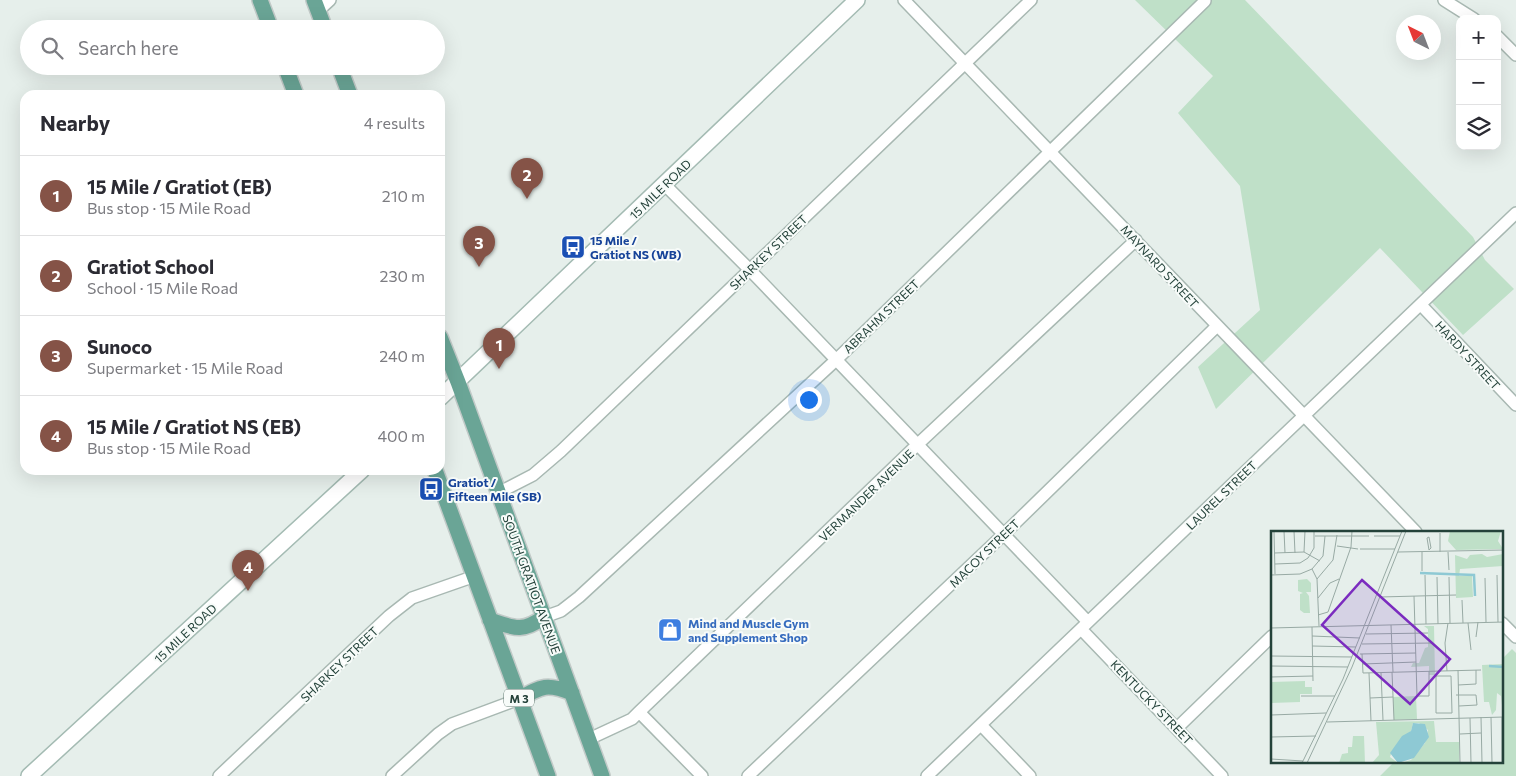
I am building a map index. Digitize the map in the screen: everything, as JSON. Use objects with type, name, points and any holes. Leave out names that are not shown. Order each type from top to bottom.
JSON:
[{"type":"main road","points":[[260,0],[268,20]]},
{"type":"main road","name":"15 MILE ROAD","points":[[445,394],[857,0]]},
{"type":"main road","points":[[316,6],[321,20]]},
{"type":"main road","points":[[289,75],[294,90]]},
{"type":"main road","points":[[342,75],[348,90]]},
{"type":"main road","name":"SOUTH GRATIOT AVENUE","points":[[445,350],[602,776]]},
{"type":"main road","name":"15 MILE ROAD","points":[[29,776],[357,475]]},
{"type":"main road","name":"M 3","points":[[437,475],[548,776]]},
{"type":"main road","points":[[490,620],[520,629],[528,627],[544,617]]},
{"type":"main road","points":[[519,698],[539,687],[547,686],[572,694]]},
{"type":"street","points":[[316,6],[330,0]]},
{"type":"street","name":"MAYNARD STREET","points":[[904,0],[1136,240],[1216,327],[1415,531]]},
{"type":"street","name":"SHARKEY STREET","points":[[498,493],[533,475],[546,465],[1031,0]]},
{"type":"street","points":[[1444,0],[1468,15]]},
{"type":"street","name":"ABRAHM STREET","points":[[544,617],[561,611],[579,597],[836,360],[1205,1]]},
{"type":"street","points":[[1501,40],[1516,55]]},
{"type":"street","name":"KENTUCKY STREET","points":[[664,184],[1004,534],[1222,776]]},
{"type":"street","name":"LAUREL STREET","points":[[927,776],[1516,213]]},
{"type":"street","name":"VERMANDER AVENUE","points":[[589,739],[632,719],[918,444],[1136,240]]},
{"type":"street","name":"HARDY STREET","points":[[1421,305],[1516,405]]},
{"type":"street","name":"MACOY STREET","points":[[748,776],[1004,534],[1216,327]]},
{"type":"street","name":"SHARKEY STREET","points":[[219,776],[389,616],[418,596],[475,576]]},
{"type":"street","points":[[1504,625],[1516,637]]},
{"type":"street","points":[[1177,728],[1271,637]]},
{"type":"street","points":[[392,776],[427,743],[452,724],[519,698]]},
{"type":"street","points":[[639,712],[702,776]]},
{"type":"street","points":[[981,725],[1030,776]]},
{"type":"green space","points":[[1135,0],[1245,0],[1473,237],[1485,260],[1514,289],[1463,335],[1380,248],[1216,409],[1198,367],[1260,310],[1240,186],[1178,113],[1213,76]]},
{"type":"green space","points":[[1512,649],[1516,653],[1516,776],[1380,776],[1392,764],[1504,764],[1504,657]]},
{"type":"place","name":"Gratiot School","points":[[527,199]]},
{"type":"place","name":"15 Mile / Gratiot NS (WB)","points":[[573,247]]},
{"type":"place","name":"Sunoco","points":[[479,267]]},
{"type":"place","name":"15 Mile / Gratiot (EB)","points":[[499,369]]},
{"type":"place","name":"Gratiot / Fifteen Mile (SB)","points":[[431,489]]},
{"type":"place","name":"15 Mile / Gratiot NS (EB)","points":[[248,591]]},
{"type":"place","name":"Mind and Muscle Gym and Supplement Shop","points":[[670,630]]}]
